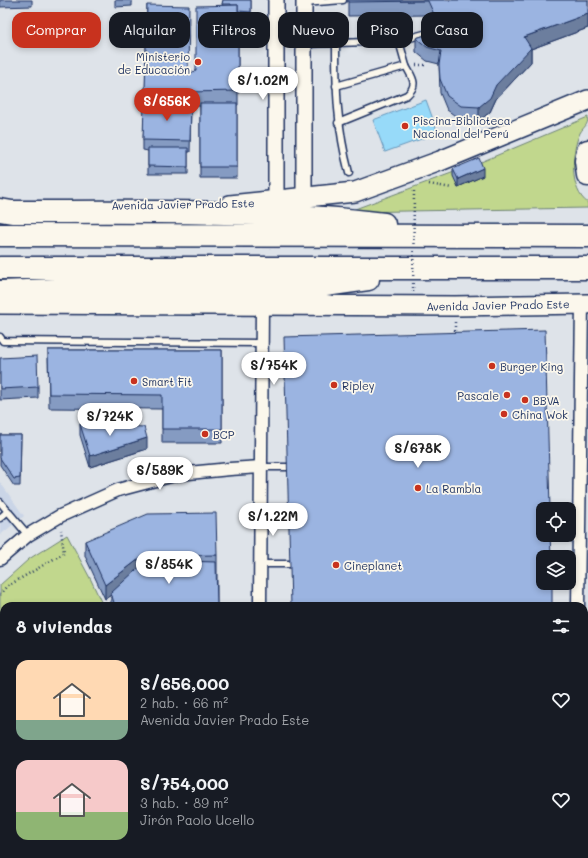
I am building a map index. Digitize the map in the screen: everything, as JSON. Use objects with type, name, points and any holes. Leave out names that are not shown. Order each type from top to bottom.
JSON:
[{"type":"highway","points":[[588,151],[586,161],[588,175]]},
{"type":"highway","points":[[0,210],[12,212],[225,213],[346,220],[397,226],[452,236]]},
{"type":"highway","points":[[0,235],[588,236]]},
{"type":"highway","points":[[0,268],[588,268]]},
{"type":"highway","points":[[0,292],[294,287],[358,281],[424,268]]},
{"type":"main road","name":"Avenida Javier Prado Este","points":[[0,204],[233,205],[355,192],[445,159],[588,100]]},
{"type":"main road","name":"Avenida Javier Prado Este","points":[[0,304],[462,306],[585,304]]},
{"type":"street","points":[[276,0],[276,201]]},
{"type":"street","points":[[304,1],[304,12]]},
{"type":"street","points":[[304,48],[304,198]]},
{"type":"street","points":[[260,602],[262,304]]},
{"type":"street","points":[[578,602],[585,304]]},
{"type":"street","points":[[0,559],[28,535],[60,516],[118,490],[178,474],[261,467]]},
{"type":"lane","points":[[304,1],[343,0]]},
{"type":"lane","points":[[336,48],[338,122],[349,173]]},
{"type":"lane","points":[[338,122],[407,95],[412,90],[414,86],[413,80],[406,66],[401,48]]},
{"type":"lane","points":[[336,86],[406,66]]},
{"type":"lane","points":[[0,337],[3,341],[262,343]]},
{"type":"lane","points":[[261,467],[287,467]]},
{"type":"lane","points":[[0,502],[28,535]]},
{"type":"lane","points":[[0,518],[8,511]]},
{"type":"lane","points":[[260,564],[290,564]]},
{"type":"path","points":[[422,183],[452,188]]},
{"type":"path","points":[[413,296],[414,186]]},
{"type":"path","points":[[0,595],[6,587],[64,552],[60,516]]},
{"type":"shaded area","points":[[0,482],[24,516],[0,535]]},
{"type":"green space","points":[[588,117],[587,124],[580,133],[577,141],[574,170],[577,189],[588,203],[588,208],[347,212],[481,162]]},
{"type":"green space","points":[[67,535],[101,602],[0,602],[0,585],[29,559]]},
{"type":"water","name":"Piscina-Biblioteca Nacional del Perú","points":[[426,100],[438,133],[385,152],[373,120]]},
{"type":"building","points":[[223,0],[251,0],[251,12],[238,11],[238,5],[222,4]]},
{"type":"building","points":[[348,0],[588,0],[588,14],[524,37],[531,48],[496,85],[490,98],[479,107],[461,106],[447,96],[440,79],[439,65],[441,51],[430,48],[483,48],[483,12],[433,12],[428,1],[348,2]]},
{"type":"building","points":[[147,5],[189,6],[189,12],[147,12]]},
{"type":"building","points":[[238,5],[238,12],[198,12],[198,48],[238,48],[238,91],[145,91],[146,48],[188,48],[188,74],[196,71],[196,6]]},
{"type":"building","points":[[421,36],[421,42],[416,38]]},
{"type":"building","points":[[144,103],[191,104],[190,141],[143,140]]},
{"type":"building","points":[[200,103],[237,103],[237,167],[200,167]]},
{"type":"building","points":[[148,148],[188,148],[188,167],[148,166]]},
{"type":"building","points":[[479,158],[483,168],[458,179],[453,169]]},
{"type":"building","name":"La Rambla","points":[[545,330],[550,502],[536,502],[536,542],[550,542],[551,550],[536,550],[536,590],[552,590],[552,602],[291,602],[284,337]]},
{"type":"building","points":[[48,350],[222,350],[222,429],[162,429],[162,395],[49,394]]},
{"type":"building","points":[[37,356],[38,387],[0,389],[0,358]]},
{"type":"building","points":[[80,424],[144,427],[147,438],[90,456]]},
{"type":"building","points":[[0,435],[21,435],[20,478],[14,479],[0,458]]},
{"type":"building","points":[[216,513],[217,555],[149,556],[139,559],[105,585],[85,541],[148,514]]},
{"type":"building","points":[[147,560],[216,562],[217,602],[114,602],[111,593]]},
{"type":"place","name":"Ministerio de Educación","points":[[198,62]]},
{"type":"place","name":"Piscina-Biblioteca Nacional del Perú","points":[[405,126]]},
{"type":"place","name":"Burger King","points":[[492,366]]},
{"type":"place","name":"Smart Fit","points":[[134,381]]},
{"type":"place","name":"Ripley","points":[[334,385]]},
{"type":"place","name":"Pascale","points":[[507,395]]},
{"type":"place","name":"BBVA","points":[[525,400]]},
{"type":"place","name":"China Wok","points":[[504,414]]},
{"type":"place","name":"BCP","points":[[205,434]]},
{"type":"place","name":"La Rambla","points":[[418,488]]},
{"type":"place","name":"Cineplanet","points":[[336,565]]}]
